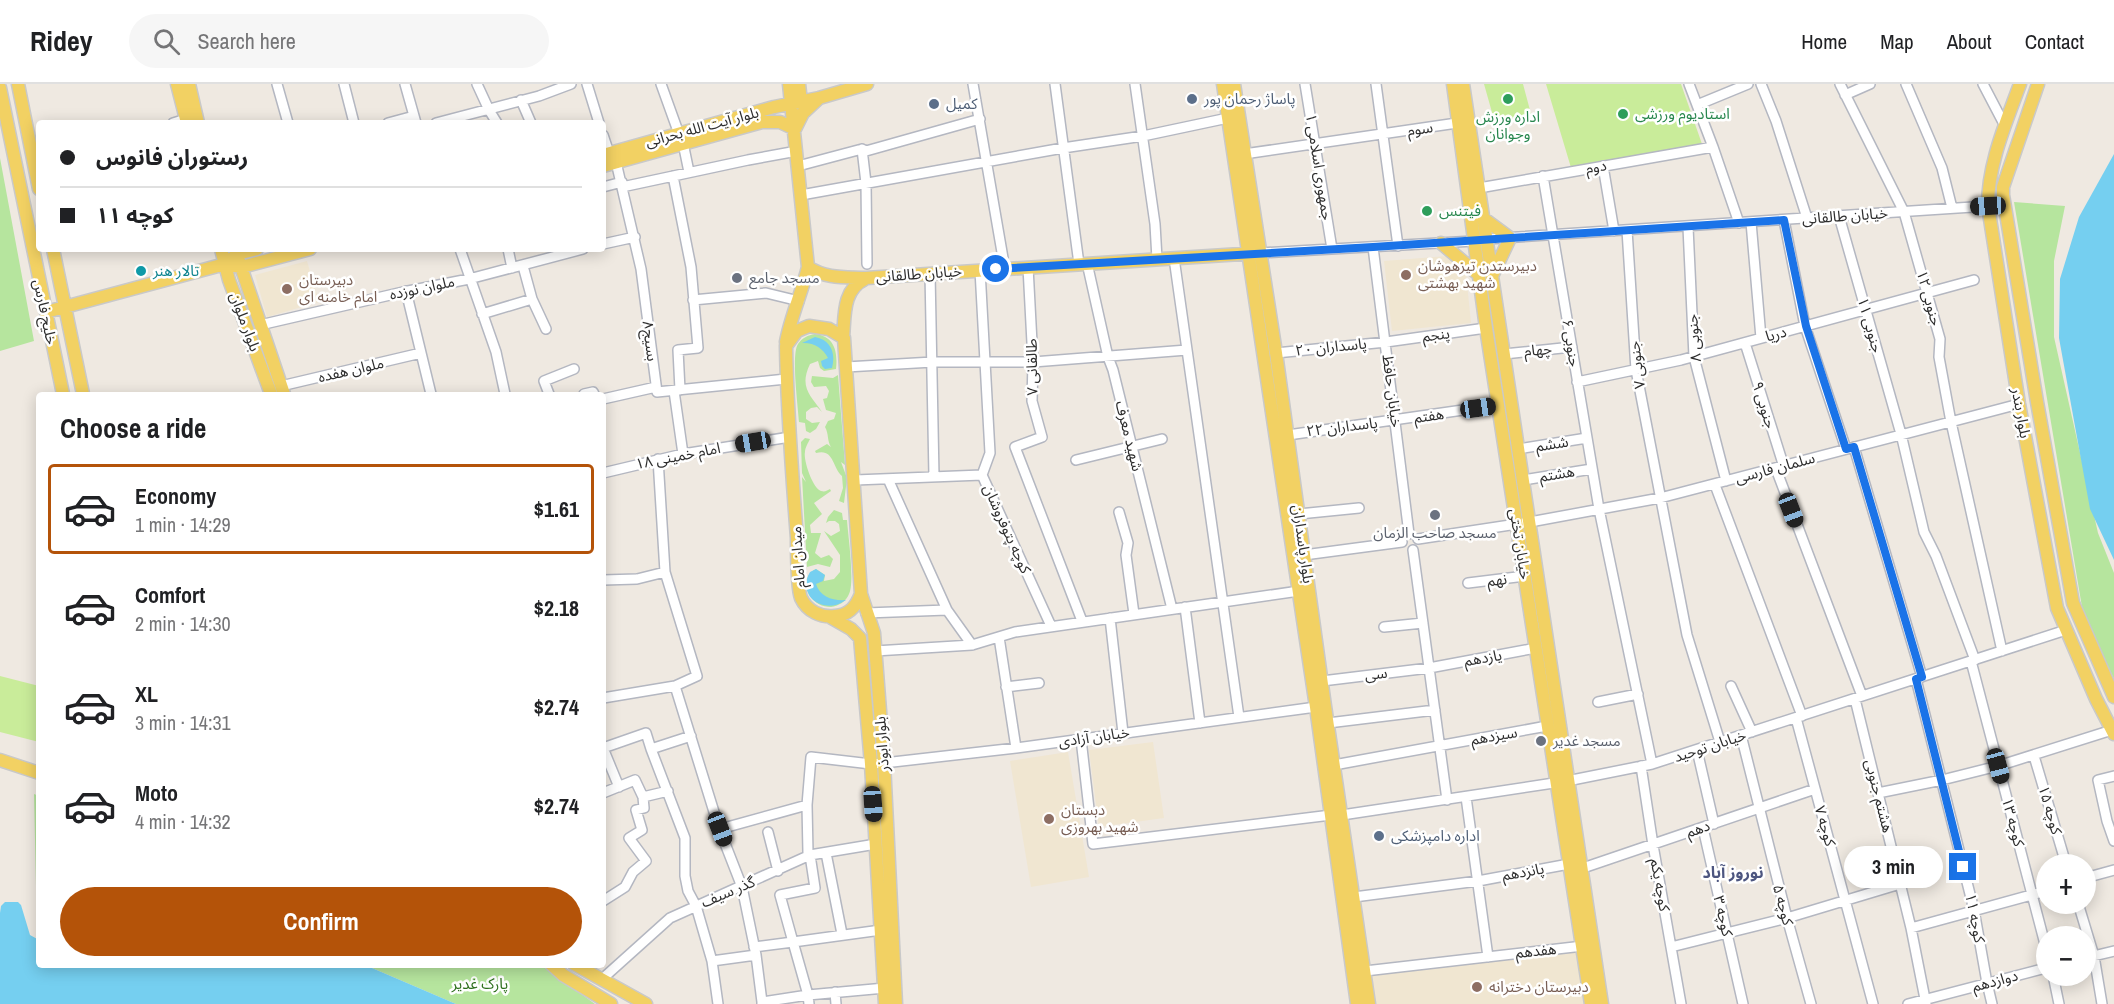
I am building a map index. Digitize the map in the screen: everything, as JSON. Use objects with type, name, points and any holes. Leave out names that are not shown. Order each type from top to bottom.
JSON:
[{"type":"main road","points":[[18,84],[36,160]]},
{"type":"main road","points":[[177,84],[189,120]]},
{"type":"main road","points":[[189,84],[190,120]]},
{"type":"main road","points":[[789,84],[797,103]]},
{"type":"main road","points":[[774,107],[785,99],[789,84]]},
{"type":"main road","points":[[799,84],[795,129],[808,267]]},
{"type":"main road","name":"بلوار آیت الله بحرانی","points":[[609,157],[729,125],[774,107],[819,98],[867,84]]},
{"type":"main road","name":"بلوار پاسداران","points":[[1223,84],[1254,253],[1276,353],[1277,402],[1288,435],[1334,765],[1336,815],[1361,990],[1370,1004]]},
{"type":"main road","name":"بلوار پاسداران","points":[[1234,84],[1244,153],[1254,253],[1277,402],[1299,591],[1316,707],[1354,897],[1365,971],[1357,1004]]},
{"type":"main road","name":"خیابان تختی","points":[[1453,84],[1457,123],[1480,240],[1493,274],[1523,480],[1525,576],[1547,726],[1561,781]]},
{"type":"main road","name":"خیابان تختی","points":[[1463,84],[1483,218],[1479,275],[1486,328],[1498,405],[1523,523],[1574,867],[1591,1004]]},
{"type":"main road","name":"بلوار بندر","points":[[2020,84],[1992,164],[1988,206],[2019,404],[2058,608],[2113,732]]},
{"type":"main road","name":"بلوار بندر","points":[[2038,84],[2003,187],[2003,195],[2073,603],[2114,697]]},
{"type":"main road","name":"خلیج فارس","points":[[0,88],[63,392]]},
{"type":"main road","points":[[795,129],[803,113],[819,98]]},
{"type":"main road","name":"بلوار آیت الله بحرانی","points":[[729,125],[780,122],[795,129]]},
{"type":"main road","points":[[1483,218],[1510,238],[1493,274]]},
{"type":"main road","points":[[1441,243],[1479,275]]},
{"type":"main road","name":"خلیج فارس","points":[[54,252],[83,392]]},
{"type":"main road","name":"بلوار ملوان","points":[[222,252],[279,392]]},
{"type":"main road","points":[[225,264],[235,252]]},
{"type":"main road","name":"بلوار ملوان","points":[[236,252],[279,392]]},
{"type":"main road","points":[[46,312],[225,264],[242,267],[299,252]]},
{"type":"main road","name":"خیابان طالقانی","points":[[808,267],[819,274],[830,277],[866,278],[1254,253]]},
{"type":"main road","name":"میدان امام","points":[[808,267],[799,301],[790,321],[786,346],[786,379],[801,597],[810,610],[829,617]]},
{"type":"main road","points":[[829,617],[848,613],[858,603],[861,594],[855,480],[843,338],[847,300],[853,287],[866,278]]},
{"type":"main road","points":[[786,346],[797,331],[809,326],[829,329],[843,338]]},
{"type":"main road","points":[[2032,473],[2049,469]]},
{"type":"main road","name":"بلوار ابوذر","points":[[861,594],[874,633],[884,763],[896,1004]]},
{"type":"main road","points":[[829,617],[851,628],[860,638]]},
{"type":"main road","points":[[860,638],[861,633],[865,630],[874,633]]},
{"type":"main road","name":"بلوار ابوذر","points":[[860,638],[871,764],[885,1004]]},
{"type":"main road","points":[[0,760],[36,772]]},
{"type":"main road","name":"خیابان تختی","points":[[1574,867],[1602,1004]]},
{"type":"main road","points":[[555,968],[611,1004]]},
{"type":"main road","points":[[581,968],[646,1004]]},
{"type":"street","points":[[277,84],[287,120]]},
{"type":"street","points":[[344,84],[353,120]]},
{"type":"street","points":[[405,84],[415,120]]},
{"type":"street","points":[[477,84],[495,120]]},
{"type":"street","points":[[448,120],[522,100],[546,88],[571,84]]},
{"type":"street","points":[[587,84],[598,120]]},
{"type":"street","points":[[661,84],[681,139],[689,172]]},
{"type":"street","points":[[973,84],[1003,258]]},
{"type":"street","name":"شهید معرف","points":[[1055,84],[1063,148],[1083,263],[1132,446],[1172,609]]},
{"type":"street","points":[[1135,84],[1155,224],[1157,259]]},
{"type":"street","name":"جمهوری اسلامی ۱","points":[[1305,84],[1332,249]]},
{"type":"street","points":[[1376,84],[1398,246]]},
{"type":"street","points":[[1689,84],[1739,223]]},
{"type":"street","points":[[1697,105],[1748,84]]},
{"type":"street","points":[[1761,84],[1776,121],[1807,218]]},
{"type":"street","name":"۱۲ جنوبی","points":[[1840,84],[1904,212],[1940,339],[1939,357],[1951,422],[2002,651]]},
{"type":"street","points":[[1845,95],[1870,84]]},
{"type":"street","points":[[1906,84],[1942,168],[1952,208]]},
{"type":"street","points":[[1983,84],[2005,126]]},
{"type":"street","points":[[522,100],[530,120]]},
{"type":"street","points":[[801,195],[1143,136],[1228,118]]},
{"type":"street","points":[[798,166],[862,149],[866,151],[980,119]]},
{"type":"street","name":"سوم","points":[[1244,153],[1457,123]]},
{"type":"street","name":"دوم","points":[[1479,188],[1713,147]]},
{"type":"street","points":[[862,149],[866,183],[867,264]]},
{"type":"street","points":[[606,187],[673,176],[797,151]]},
{"type":"street","name":"بسیج۸","points":[[609,157],[622,184],[635,237],[656,387]]},
{"type":"street","points":[[1603,166],[1614,231]]},
{"type":"street","points":[[673,176],[691,267],[698,348],[678,350],[677,390],[683,454]]},
{"type":"street","name":"۶ جنوبی","points":[[1543,176],[1599,509],[1652,764]]},
{"type":"street","name":"خیابان طالقانی","points":[[1254,253],[1398,246],[1988,206]]},
{"type":"street","name":"۱۱ جنوبی","points":[[1839,216],[1901,434],[1924,532],[1936,556],[1973,660]]},
{"type":"street","name":"کوچه ۱۱","points":[[1784,220],[1806,326],[1850,448],[1919,678],[1974,910],[1992,1004]]},
{"type":"street","points":[[1751,222],[1761,338]]},
{"type":"street","name":"۸ جنوبی","points":[[1688,227],[1694,357],[1726,481]]},
{"type":"street","name":"۷ جنوبی","points":[[1627,230],[1636,370],[1687,635],[1719,742]]},
{"type":"street","points":[[606,243],[635,237]]},
{"type":"street","name":"خیابان حافظ","points":[[1373,247],[1410,538]]},
{"type":"street","points":[[461,252],[496,352],[505,392]]},
{"type":"street","points":[[509,252],[512,268]]},
{"type":"street","name":"ملوان نوزده","points":[[260,325],[406,291],[469,279],[571,252]]},
{"type":"street","points":[[1174,258],[1239,717]]},
{"type":"street","points":[[523,266],[532,299],[546,329]]},
{"type":"street","name":"طالقانی ۷","points":[[1028,267],[1033,362],[1032,400],[1042,437],[1015,447],[1082,621]]},
{"type":"street","points":[[980,270],[990,453],[982,475]]},
{"type":"street","points":[[930,273],[934,477]]},
{"type":"street","name":"دریا","points":[[1577,382],[1694,357],[1974,280]]},
{"type":"street","points":[[406,291],[431,392]]},
{"type":"street","points":[[693,300],[765,293],[799,301]]},
{"type":"street","points":[[482,314],[532,299]]},
{"type":"street","name":"پنجم","points":[[1386,342],[1486,328]]},
{"type":"street","name":"پاسداران ۲۰","points":[[1276,353],[1386,342]]},
{"type":"street","name":"۹ جنوبی","points":[[1745,343],[1780,468],[1858,698]]},
{"type":"street","name":"چهام","points":[[1504,354],[1572,347]]},
{"type":"street","points":[[846,367],[933,362],[1033,362],[1187,350]]},
{"type":"street","name":"ملوان هفده","points":[[279,392],[421,353]]},
{"type":"street","points":[[548,392],[544,381],[574,369]]},
{"type":"street","points":[[606,398],[656,387],[657,392],[786,379]]},
{"type":"street","name":"سلمان فارسی","points":[[1304,555],[1523,523],[1660,498],[2019,404]]},
{"type":"street","name":"هفتم","points":[[1396,420],[1498,405]]},
{"type":"street","name":"پاسداران ۲۲","points":[[1288,435],[1396,420]]},
{"type":"street","name":"امام خمینی ۱۸","points":[[606,472],[683,454],[790,437]]},
{"type":"street","name":"ششم","points":[[1518,449],[1587,438]]},
{"type":"street","points":[[1076,460],[1162,439]]},
{"type":"street","points":[[606,698],[675,686],[697,676],[665,572],[658,459]]},
{"type":"street","name":"هشتم","points":[[1523,480],[1592,469]]},
{"type":"street","name":"کوچه پتوفروشان","points":[[855,480],[982,475],[1051,626]]},
{"type":"street","points":[[888,479],[947,609],[972,645]]},
{"type":"street","name":"کوچه ۷","points":[[1714,485],[1799,717],[1815,789],[1873,1004]]},
{"type":"street","points":[[1299,514],[1359,508]]},
{"type":"street","points":[[1119,512],[1128,543],[1126,555],[1134,614]]},
{"type":"street","points":[[1410,538],[1418,547],[1413,550],[1406,549],[1410,538]]},
{"type":"street","points":[[1413,550],[1447,800]]},
{"type":"street","points":[[606,580],[637,579],[665,572]]},
{"type":"street","name":"نهم","points":[[1468,583],[1525,576]]},
{"type":"street","points":[[875,651],[972,645],[1015,632],[1051,626],[1299,591]]},
{"type":"street","points":[[1185,607],[1200,723]]},
{"type":"street","points":[[866,613],[947,609]]},
{"type":"street","points":[[1110,618],[1123,733]]},
{"type":"street","points":[[1384,627],[1423,623]]},
{"type":"street","name":"خیابان توحید","points":[[1081,739],[1093,844],[1447,800],[1652,764],[2066,630]]},
{"type":"street","points":[[999,637],[1016,748]]},
{"type":"street","name":"یازدهم","points":[[1429,668],[1536,648]]},
{"type":"street","name":"کوچه ۱۳","points":[[1973,660],[2040,926]]},
{"type":"street","name":"سی","points":[[1322,681],[1429,668]]},
{"type":"street","points":[[1006,687],[1039,683]]},
{"type":"street","points":[[675,686],[720,829],[742,886],[755,951],[762,1003],[808,999],[835,992],[885,988]]},
{"type":"street","points":[[1731,686],[1752,732]]},
{"type":"street","points":[[1598,702],[1638,694]]},
{"type":"street","name":"هشتم جنوبی","points":[[1858,698],[1878,793],[1911,928],[1925,1002]]},
{"type":"street","name":"خیابان آزادی","points":[[807,805],[811,757],[871,764],[884,763],[1016,748],[1316,707]]},
{"type":"street","points":[[1328,723],[1435,710]]},
{"type":"street","name":"سیزدهم","points":[[1334,765],[1547,726]]},
{"type":"street","points":[[1878,793],[1998,766],[2113,732]]},
{"type":"street","points":[[606,747],[646,733],[685,838],[685,876],[712,961],[718,1004]]},
{"type":"street","name":"کوچه ۵","points":[[1741,735],[1786,918],[1811,1004]]},
{"type":"street","points":[[651,749],[691,736]]},
{"type":"street","points":[[1697,750],[1714,824]]},
{"type":"street","points":[[606,755],[619,787]]},
{"type":"street","name":"کوچه ۱۵","points":[[2034,756],[2063,854]]},
{"type":"street","name":"کوچه یکم","points":[[1641,766],[1681,1004]]},
{"type":"street","points":[[2114,776],[2098,780],[2114,841]]},
{"type":"street","points":[[606,792],[635,780],[643,797],[644,808],[636,810],[642,830],[629,838],[646,861],[633,872],[626,887],[606,897]]},
{"type":"street","name":"دهم","points":[[1574,867],[1653,845],[1815,789]]},
{"type":"street","points":[[643,797],[668,790]]},
{"type":"street","points":[[1466,797],[1488,957]]},
{"type":"street","points":[[720,829],[807,805],[808,853],[815,888],[780,895],[808,999]]},
{"type":"street","name":"کوچه ۳","points":[[1703,828],[1743,1004]]},
{"type":"street","points":[[768,832],[778,871]]},
{"type":"street","name":"گذر سیف","points":[[601,980],[664,922],[696,906],[810,855],[876,844]]},
{"type":"street","points":[[826,852],[843,934]]},
{"type":"street","name":"پانزدهم","points":[[1354,897],[1574,867]]},
{"type":"street","points":[[2096,875],[2114,870]]},
{"type":"street","points":[[1671,947],[1786,918],[1900,884]]},
{"type":"street","points":[[1911,928],[2036,894]]},
{"type":"street","points":[[712,961],[793,942],[881,930]]},
{"type":"street","name":"هفدهم","points":[[1365,971],[1583,946]]},
{"type":"street","points":[[2096,955],[2114,951]]},
{"type":"street","name":"دوازدهم","points":[[1908,1004],[1925,1002],[2036,971]]},
{"type":"street","points":[[2096,980],[2103,1004]]},
{"type":"street","points":[[2055,986],[2059,1004]]},
{"type":"street","points":[[835,992],[836,1004]]},
{"type":"shaded area","points":[[1447,256],[1466,273],[1471,323],[1392,331],[1384,261]]},
{"type":"shaded area","name":"دبیرستان امام خامنه ای","points":[[307,261],[319,302],[267,317],[255,275]]},
{"type":"shaded area","points":[[1153,742],[1164,818],[1099,827],[1089,750]]},
{"type":"shaded area","name":"دبستان شهید بهروزی","points":[[1068,752],[1089,877],[1031,887],[1010,761]]},
{"type":"shaded area","name":"دبیرستان دخترانه","points":[[1577,950],[1586,1004],[1374,1004],[1368,971]]},
{"type":"green space","name":"اداره ورزش وجوانان","points":[[1484,84],[1523,84],[1531,114],[1495,123]]},
{"type":"green space","name":"استادیوم ورزشی","points":[[1546,84],[1681,84],[1702,144],[1572,171]]},
{"type":"green space","points":[[0,158],[34,341],[0,351]]},
{"type":"green space","points":[[2014,202],[2065,206],[2054,261],[2054,337],[2098,533],[2114,573],[2114,679],[2083,613]]},
{"type":"green space","points":[[815,334],[831,341],[835,351],[836,369],[824,371],[820,368],[818,361],[810,364],[806,379],[807,390],[822,412],[817,407],[806,412],[806,419],[812,423],[820,422],[810,433],[806,431],[805,423],[799,422],[795,358],[798,344],[805,337]]},
{"type":"green space","points":[[838,375],[845,465],[841,462],[847,478],[844,503],[839,501],[843,488],[842,476],[830,456],[815,451],[827,444],[831,447],[825,427],[828,421],[834,419],[836,413],[826,410],[823,399],[827,398],[829,391],[826,386],[814,387],[811,382],[812,376],[833,378]]},
{"type":"green space","points":[[805,438],[810,439],[805,456],[812,480],[821,491],[830,489],[831,491],[814,503],[822,514],[810,525],[811,533],[821,533],[815,553],[821,558],[829,555],[833,559],[830,567],[818,564],[807,567],[802,477],[806,482],[802,473],[801,442]]},
{"type":"green space","points":[[834,510],[842,513],[843,520],[847,520],[851,588],[846,599],[839,605],[831,607],[815,601],[807,585],[808,577],[816,569],[825,575],[824,581],[834,579],[840,572],[840,555],[824,531],[831,536],[840,531],[839,524],[835,521],[826,523]]},
{"type":"green space","points":[[0,676],[36,685],[36,741],[0,732]]},
{"type":"green space","points":[[34,794],[36,795],[36,886]]},
{"type":"green space","name":"پارک غدیر","points":[[372,968],[545,968],[595,1004],[456,1004]]},
{"type":"water","points":[[2114,154],[2114,560],[2090,509],[2059,338],[2060,279],[2079,217]]},
{"type":"water","points":[[815,337],[825,341],[831,348],[832,368],[825,369],[822,366],[821,361],[828,358],[820,349],[814,345],[802,343]]},
{"type":"water","points":[[816,569],[825,575],[823,581],[816,584],[821,592],[832,599],[846,600],[829,606],[814,601],[809,596],[807,581],[810,572]]},
{"type":"water","points":[[5,902],[18,902],[21,905],[30,935],[36,938],[36,968],[372,968],[456,1004],[0,1004],[1,906]]},
{"type":"place","name":"پاساژ رحمان پور","points":[[1192,99]]},
{"type":"place","name":"اداره ورزش وجوانان","points":[[1508,99]]},
{"type":"place","name":"کمیل","points":[[934,104]]},
{"type":"place","name":"استادیوم ورزشی","points":[[1623,114]]},
{"type":"place","name":"فیتنس","points":[[1427,211]]},
{"type":"place","name":"تالار هنر","points":[[141,271]]},
{"type":"place","name":"دبیرستدن تیزهوشان شهید بهشتی","points":[[1406,275]]},
{"type":"place","name":"مسجد جامع","points":[[737,278]]},
{"type":"place","name":"دبیرستان امام خامنه ای","points":[[287,289]]},
{"type":"place","name":"مسجد صاحب الزمان","points":[[1435,515]]},
{"type":"place","name":"مسجد غدیر","points":[[1541,741]]},
{"type":"place","name":"دبستان شهید بهروزی","points":[[1049,819]]},
{"type":"place","name":"اداره دامپزشکی","points":[[1379,836]]},
{"type":"place","name":"دبیرستان دخترانه","points":[[1477,987]]},
{"type":"district","name":"نوروز آباد","points":[[1733,872]]},
{"type":"route","points":[[996,269],[1784,220],[1806,326],[1846,449],[1854,447],[1922,677],[1916,679],[1963,867]]}]
